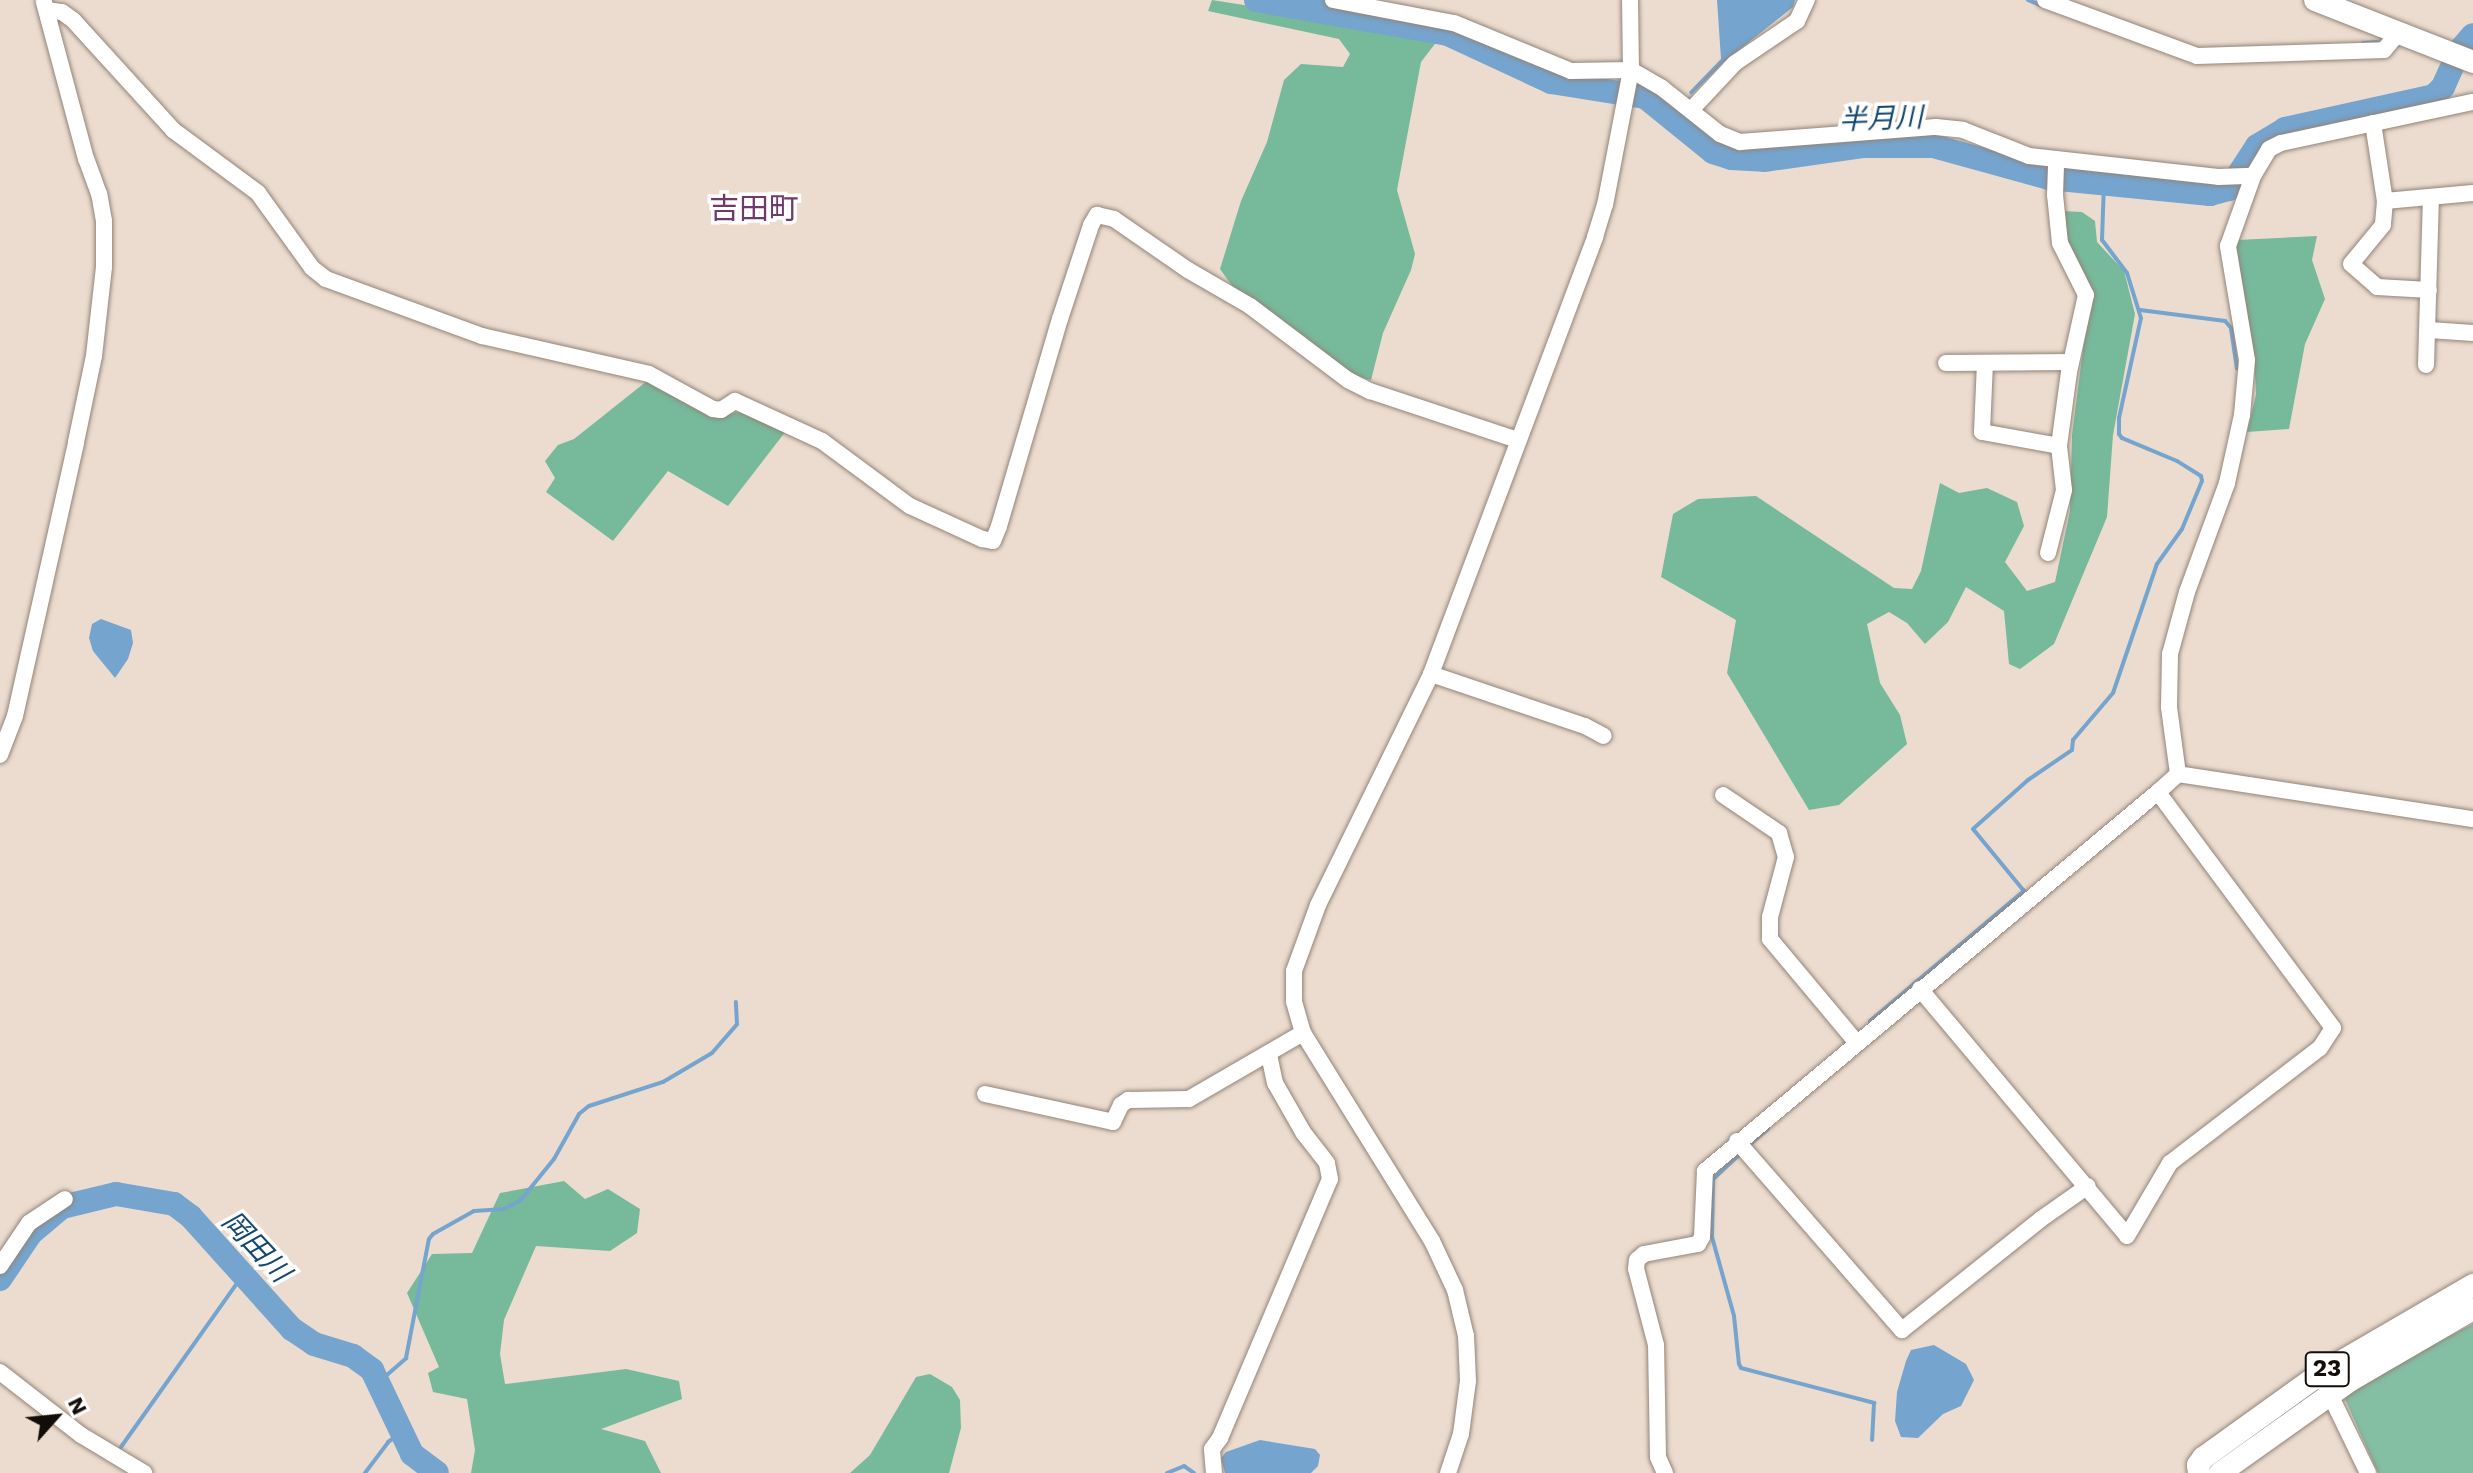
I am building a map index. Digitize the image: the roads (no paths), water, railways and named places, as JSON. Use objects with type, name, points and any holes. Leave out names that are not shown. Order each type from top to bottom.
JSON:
[{"type":"main road","points":[[2315,0],[2473,62]]},
{"type":"main road","name":"23","points":[[2199,1473],[2198,1465],[2203,1458],[2320,1374],[2473,1285]]},
{"type":"main road","name":"23","points":[[2220,1473],[2330,1394],[2473,1309]]},
{"type":"street","points":[[1333,0],[1464,26],[1571,71],[1629,75],[1691,110],[1720,134],[1740,142],[1936,127],[1963,130],[2056,165],[2243,176]]},
{"type":"street","points":[[1448,1473],[1461,1434],[1468,1381],[1466,1336],[1455,1290],[1432,1241],[1303,1033],[1293,993],[1299,949],[1431,674],[1605,205],[1629,75],[1630,0]]},
{"type":"street","points":[[1691,110],[1727,70],[1797,21],[1807,0]]},
{"type":"street","points":[[2045,0],[2197,56],[2384,50],[2399,32]]},
{"type":"street","points":[[45,5],[73,20],[173,130],[258,193],[312,268],[326,279],[482,336],[649,374],[713,409],[721,410],[735,401],[822,441],[910,506],[982,539],[993,541],[999,526],[1060,319],[1097,215],[1114,219],[1188,270],[1250,306],[1348,380],[1370,391],[1517,440]]},
{"type":"street","points":[[0,755],[15,716],[76,442],[94,356],[93,341],[104,267],[104,221],[99,194],[86,159],[45,5]]},
{"type":"street","points":[[2178,774],[2169,707],[2170,654],[2187,592],[2227,483],[2242,415],[2247,360],[2228,246],[2243,176],[2269,149],[2473,102]]},
{"type":"street","points":[[2373,123],[2385,201],[2383,225],[2351,264],[2377,287],[2429,290]]},
{"type":"street","points":[[2048,553],[2064,490],[2059,446],[2071,362],[2086,295],[2060,243],[2055,195],[2056,165]]},
{"type":"street","points":[[2385,201],[2473,193]]},
{"type":"street","points":[[2426,365],[2431,197]]},
{"type":"street","points":[[2429,330],[2473,333]]},
{"type":"street","points":[[1946,363],[2071,362]]},
{"type":"street","points":[[1985,363],[1982,432],[2059,446]]},
{"type":"street","points":[[1431,674],[1572,721],[1604,736]]},
{"type":"street","points":[[1665,1473],[1658,1457],[1656,1345],[1636,1269],[1637,1260],[1644,1254],[1698,1244],[1702,1237],[1705,1171],[1737,1141],[2178,774]]},
{"type":"street","points":[[2178,774],[2473,819]]},
{"type":"street","points":[[1920,989],[2030,1125],[2088,1186],[2127,1236],[2170,1163],[2320,1048],[2333,1028],[2158,792]]},
{"type":"street","points":[[1723,795],[1779,833],[1786,857],[1770,917],[1770,939],[1856,1042]]},
{"type":"street","points":[[985,1094],[1113,1122],[1121,1105],[1128,1100],[1189,1099],[1303,1033]]},
{"type":"street","points":[[1214,1473],[1212,1449],[1220,1438],[1330,1179],[1327,1163],[1303,1132],[1275,1083],[1269,1055]]},
{"type":"street","points":[[1737,1141],[1902,1330],[2041,1219],[2088,1186]]},
{"type":"street","points":[[0,1266],[29,1223],[65,1199]]},
{"type":"street","points":[[0,1372],[81,1435],[144,1473]]},
{"type":"street","points":[[2320,1374],[2368,1473]]},
{"type":"water","points":[[1717,0],[1795,0],[1793,7],[1724,62],[1691,95],[1689,92],[1721,59]]},
{"type":"water","points":[[101,619],[131,630],[133,643],[128,659],[115,678],[93,651],[89,638],[92,624]]},
{"type":"water","points":[[1934,1345],[1966,1364],[1974,1380],[1961,1406],[1943,1414],[1918,1438],[1901,1437],[1895,1421],[1897,1392],[1906,1361],[1911,1350]]},
{"type":"water","points":[[1260,1440],[1315,1449],[1320,1455],[1318,1466],[1311,1473],[1225,1473],[1221,1458],[1226,1452]]},
{"type":"waterway","name":"半月川","points":[[1256,0],[1448,34],[1551,82],[1645,97],[1713,152],[1731,158],[1764,160],[1864,146],[1933,146],[2049,178],[2210,194],[2229,189],[2257,146],[2285,129],[2434,96],[2443,87],[2459,51],[2473,35]]},
{"type":"waterway","points":[[2028,0],[2040,5]]},
{"type":"waterway","points":[[2363,43],[2377,42]]},
{"type":"waterway","points":[[1871,1026],[1870,1021],[2024,891],[1973,829],[2028,780],[2072,750],[2073,740],[2113,693],[2157,564],[2182,529],[2202,481],[2201,476],[2177,461],[2119,434],[2119,418],[2141,318],[2127,273],[2102,240],[2104,182]]},
{"type":"waterway","points":[[2140,310],[2225,321],[2231,328],[2237,369]]},
{"type":"waterway","points":[[380,1381],[406,1358],[429,1239],[433,1234],[474,1211],[504,1209],[520,1201],[554,1159],[579,1114],[589,1106],[663,1082],[712,1053],[737,1024],[736,1002]]},
{"type":"waterway","points":[[1747,1147],[1768,1129]]},
{"type":"waterway","points":[[1741,1153],[1713,1179],[1712,1237],[1734,1316],[1739,1364],[1741,1368],[1874,1403],[1872,1440]]},
{"type":"waterway","name":"岡田川","points":[[0,1279],[31,1233],[62,1207],[116,1194],[174,1204],[191,1217],[292,1329],[314,1344],[353,1356],[372,1370],[412,1454],[437,1473]]},
{"type":"waterway","points":[[121,1447],[243,1275]]},
{"type":"waterway","points":[[365,1473],[388,1442],[401,1433]]},
{"type":"waterway","points":[[1167,1473],[1184,1466],[1194,1473]]},
{"type":"district","name":"吉田町","points":[[754,209]]}]
